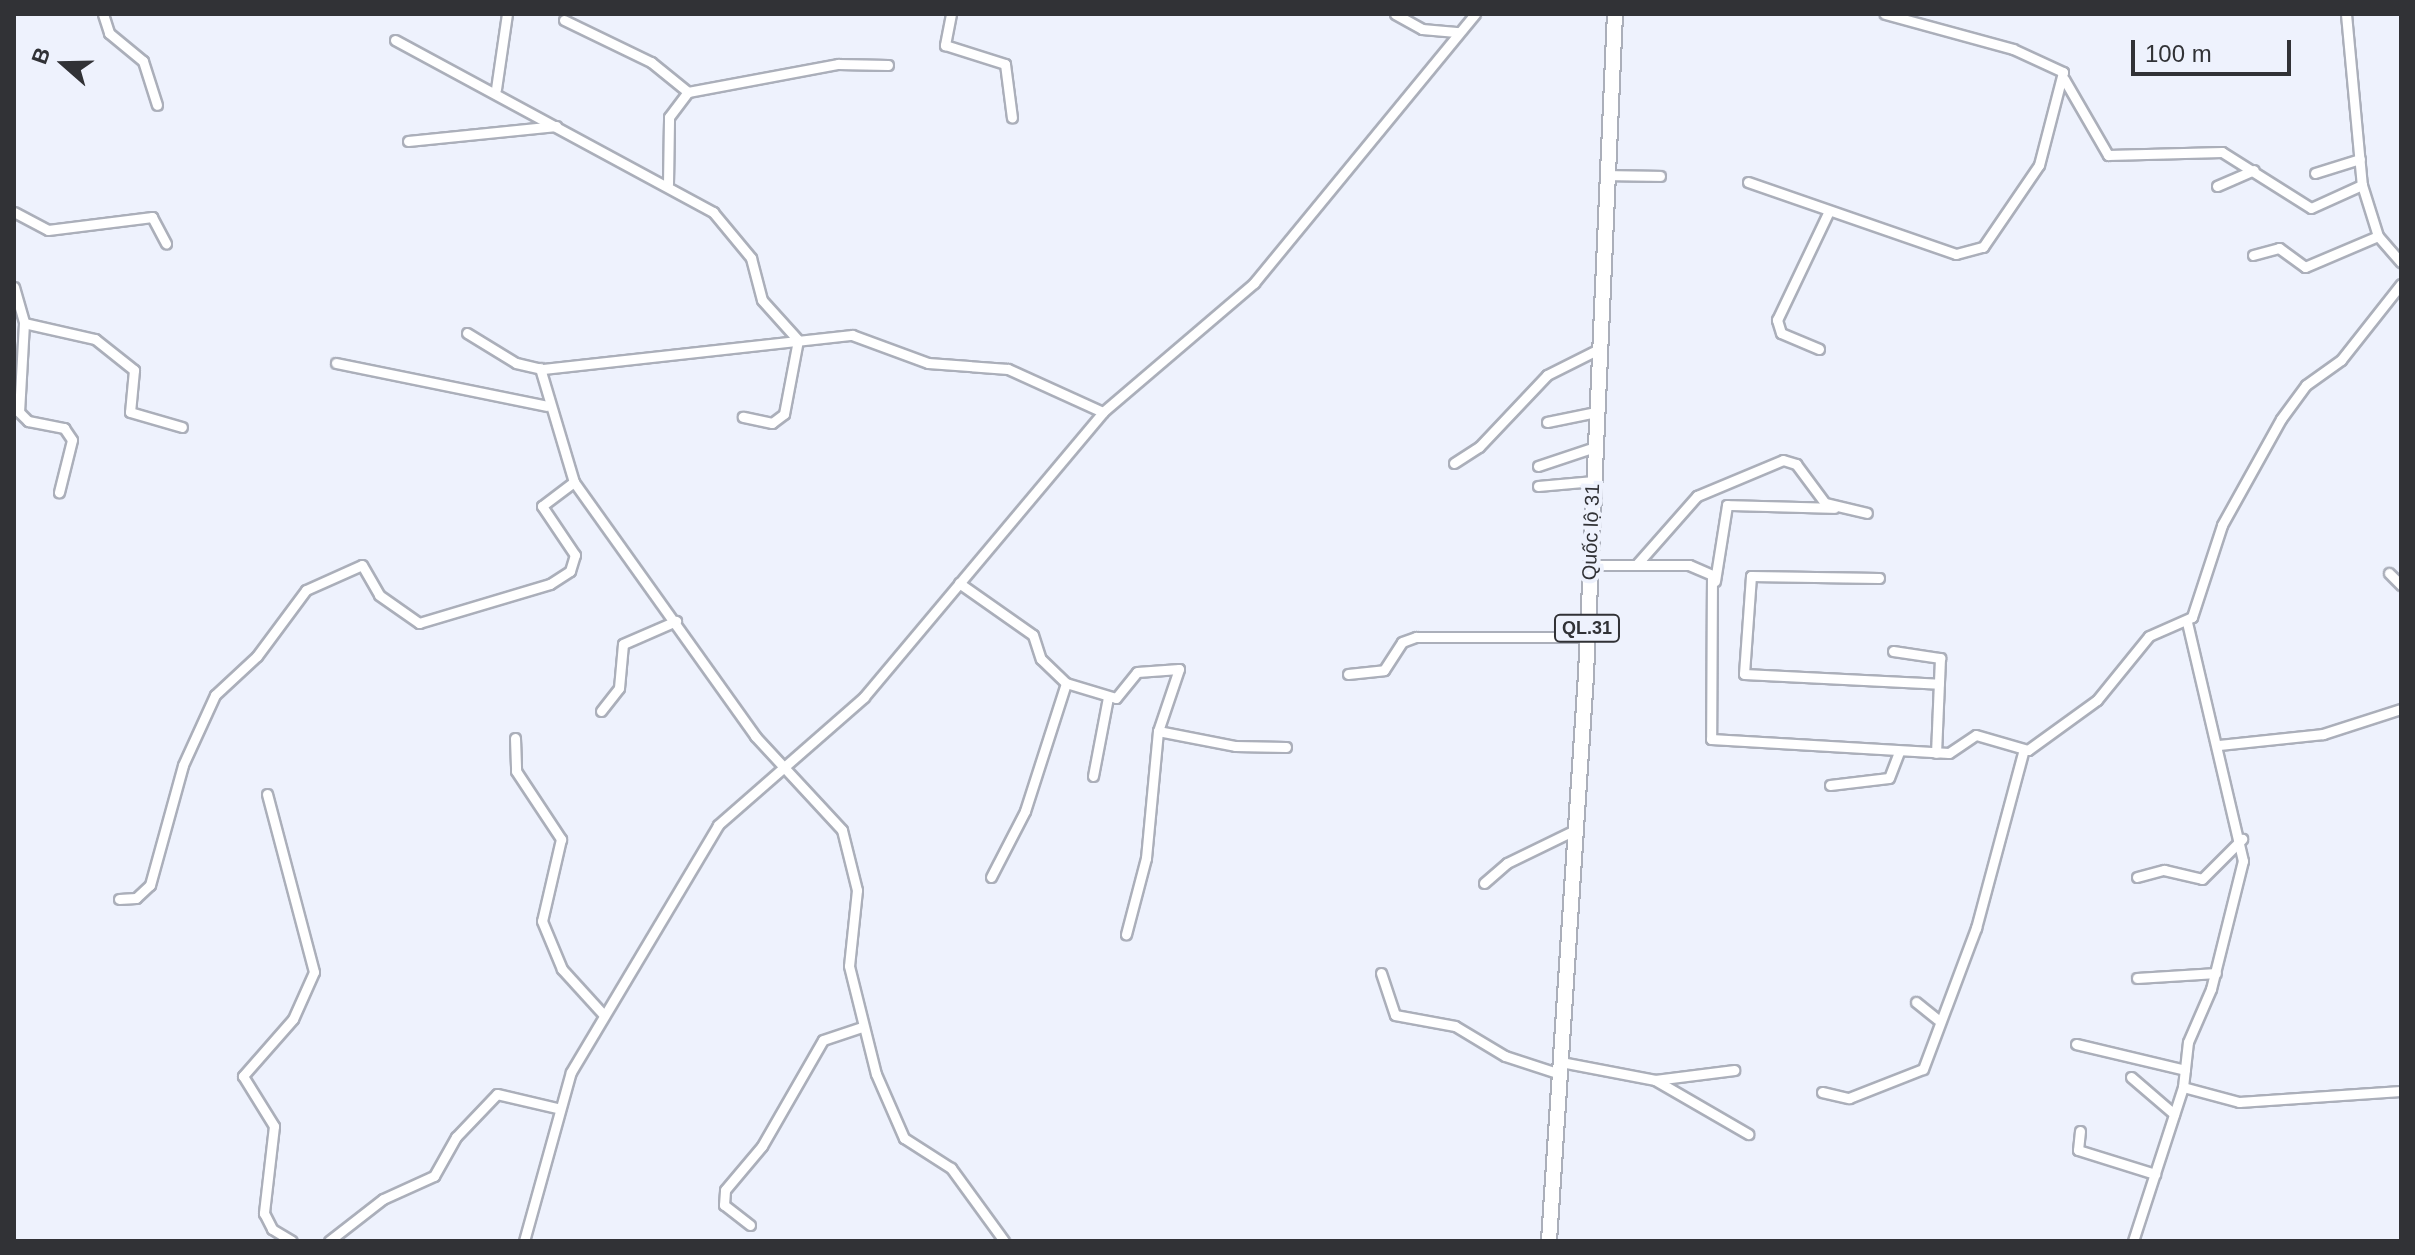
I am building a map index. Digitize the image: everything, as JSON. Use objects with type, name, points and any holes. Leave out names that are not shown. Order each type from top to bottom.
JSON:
[{"type":"highway","name":"Quốc lộ 31","points":[[1549,1241],[1557,1069],[1587,637],[1615,14]]},
{"type":"street","points":[[103,14],[109,33],[143,61],[157,105]]},
{"type":"street","points":[[496,89],[507,14]]},
{"type":"street","points":[[951,14],[942,37],[948,47],[1005,64],[1012,118]]},
{"type":"street","points":[[1395,14],[1422,29],[1459,32]]},
{"type":"street","points":[[524,1241],[557,1108],[603,1014],[718,825],[864,697],[1103,412],[1254,283],[1475,14]]},
{"type":"street","points":[[1885,14],[2050,62],[2064,79],[2108,155],[2206,149],[2254,170],[2311,208],[2362,185]]},
{"type":"street","points":[[2346,14],[2362,185],[2378,236],[2401,262]]},
{"type":"street","points":[[564,20],[651,62],[688,92]]},
{"type":"street","points":[[395,40],[496,89],[556,126],[707,206],[744,248],[762,300],[798,340]]},
{"type":"street","points":[[668,184],[669,117],[688,92],[838,64],[888,65]]},
{"type":"street","points":[[1748,182],[1956,254],[1977,252],[2039,165],[2064,79]]},
{"type":"street","points":[[408,141],[556,126]]},
{"type":"street","points":[[2315,173],[2360,159]]},
{"type":"street","points":[[2217,186],[2254,170]]},
{"type":"street","points":[[1607,175],[1660,176]]},
{"type":"street","points":[[1819,349],[1781,333],[1777,320],[1829,211]]},
{"type":"street","points":[[14,212],[48,230],[152,217],[166,243]]},
{"type":"street","points":[[2253,255],[2279,248],[2305,267],[2378,236]]},
{"type":"street","points":[[2133,1241],[2183,1087],[2193,1025],[2216,973],[2242,839],[2187,623],[2222,525],[2281,419],[2306,385],[2341,360],[2401,284]]},
{"type":"street","points":[[14,287],[24,323],[19,412],[28,421],[64,428],[72,440],[59,492]]},
{"type":"street","points":[[24,323],[95,339],[134,370],[130,412],[182,427]]},
{"type":"street","points":[[467,333],[540,368],[852,335],[928,363],[1008,369],[1103,412]]},
{"type":"street","points":[[743,417],[772,423],[784,414],[798,340]]},
{"type":"street","points":[[1454,463],[1479,447],[1547,375],[1599,349]]},
{"type":"street","points":[[336,363],[547,406]]},
{"type":"street","points":[[540,368],[547,406],[574,482],[784,768],[847,839],[857,890],[848,956],[862,1027],[898,1131],[951,1168],[1004,1241]]},
{"type":"street","points":[[1547,422],[1596,412]]},
{"type":"street","points":[[1538,466],[1595,447]]},
{"type":"street","points":[[1637,564],[1697,496],[1783,460],[1796,464],[1834,508]]},
{"type":"street","points":[[1538,486],[1594,481]]},
{"type":"street","points":[[119,899],[136,898],[150,885],[183,765],[215,695],[257,656],[306,590],[362,565],[379,595],[419,623],[550,584],[570,571],[575,555],[542,506],[574,482]]},
{"type":"street","points":[[1867,513],[1834,508],[1727,505],[1714,584],[1711,739],[1936,753],[1956,751],[1976,735],[2023,752]]},
{"type":"street","points":[[1590,565],[1689,565],[1705,569],[1714,584]]},
{"type":"street","points":[[2389,573],[2401,585]]},
{"type":"street","points":[[1879,578],[1751,576],[1744,674],[1939,684]]},
{"type":"street","points":[[959,583],[1033,635],[1041,659],[1066,683],[1108,697],[1121,696],[1137,672],[1178,667],[1158,731],[1146,858],[1126,934]]},
{"type":"street","points":[[601,711],[619,688],[623,644],[676,621]]},
{"type":"street","points":[[1822,1092],[1849,1098],[1917,1075],[1976,928],[2023,752],[2097,700],[2149,636],[2187,623]]},
{"type":"street","points":[[1348,674],[1384,670],[1402,642],[1416,637],[1587,637]]},
{"type":"street","points":[[1893,651],[1937,655],[1936,753]]},
{"type":"street","points":[[991,877],[1025,811],[1066,683]]},
{"type":"street","points":[[1093,776],[1108,697]]},
{"type":"street","points":[[2219,745],[2323,734],[2401,709]]},
{"type":"street","points":[[1158,731],[1235,746],[1286,747]]},
{"type":"street","points":[[515,738],[516,771],[561,839],[542,921],[562,969],[603,1014]]},
{"type":"street","points":[[1830,785],[1889,778],[1899,752]]},
{"type":"street","points":[[267,794],[314,972],[293,1019],[243,1076],[274,1126],[264,1213],[272,1229],[292,1241]]},
{"type":"street","points":[[1484,883],[1507,863],[1575,830]]},
{"type":"street","points":[[2137,877],[2164,870],[2202,879],[2242,839]]},
{"type":"street","points":[[1381,973],[1395,1015],[1455,1026],[1505,1056],[1557,1069],[1655,1080],[1734,1070]]},
{"type":"street","points":[[2137,978],[2216,973]]},
{"type":"street","points":[[1916,1002],[1937,1019]]},
{"type":"street","points":[[750,1225],[724,1205],[725,1190],[762,1146],[823,1040],[862,1027]]},
{"type":"street","points":[[2076,1044],[2185,1070]]},
{"type":"street","points":[[2131,1077],[2174,1114]]},
{"type":"street","points":[[1655,1080],[1748,1134]]},
{"type":"street","points":[[2183,1087],[2239,1102],[2401,1091]]},
{"type":"street","points":[[329,1241],[383,1199],[434,1176],[456,1137],[497,1094],[557,1108]]},
{"type":"street","points":[[2080,1131],[2078,1150],[2155,1174]]}]
